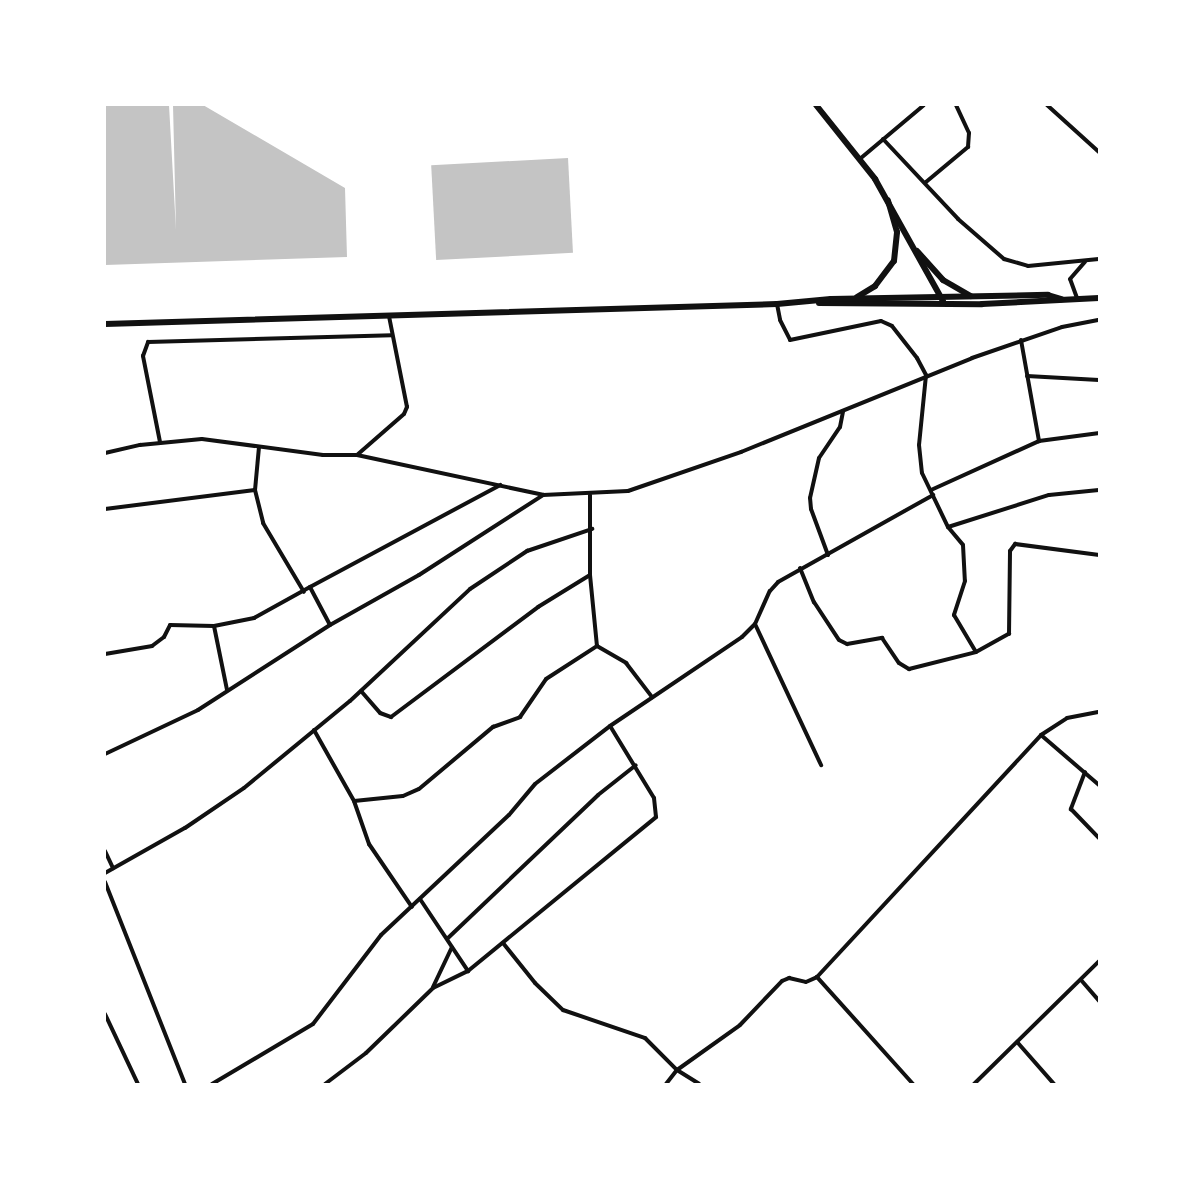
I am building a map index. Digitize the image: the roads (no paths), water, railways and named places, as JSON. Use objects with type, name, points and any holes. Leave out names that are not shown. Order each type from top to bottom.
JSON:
[{"type":"main road","points":[[816,105],[861,158],[888,200],[943,301]]},
{"type":"main road","points":[[854,298],[875,286],[894,261],[897,232],[888,200]]},
{"type":"main road","points":[[917,251],[943,280],[974,297]]},
{"type":"main road","points":[[105,324],[777,304],[854,298],[943,301],[974,297],[1048,295],[1061,299]]},
{"type":"main road","points":[[813,302],[1099,298]]},
{"type":"street","points":[[861,158],[924,105]]},
{"type":"street","points":[[926,182],[968,147],[969,133],[956,105]]},
{"type":"street","points":[[1047,105],[1099,152]]},
{"type":"street","points":[[883,139],[984,244],[1016,266],[1099,259]]},
{"type":"street","points":[[1077,298],[1070,279],[1086,261]]},
{"type":"street","points":[[777,304],[785,335],[796,342],[888,323],[926,375],[919,445],[922,473],[948,527],[960,538],[965,554],[963,591],[954,615],[976,652]]},
{"type":"street","points":[[357,455],[404,414],[407,407],[389,316]]},
{"type":"street","points":[[105,453],[160,442],[202,439],[259,447],[357,455],[543,495],[590,495],[627,491],[665,480],[843,411],[926,375],[1021,340],[1099,320]]},
{"type":"street","points":[[160,442],[143,356],[148,342],[392,335]]},
{"type":"street","points":[[1021,340],[1039,441]]},
{"type":"street","points":[[1027,376],[1099,380]]},
{"type":"street","points":[[828,555],[811,509],[810,498],[819,458],[840,427],[843,411]]},
{"type":"street","points":[[212,1084],[313,1024],[381,935],[509,815],[535,784],[652,696],[720,653],[755,624],[770,591],[800,568],[828,555],[932,492],[1039,441],[1099,433]]},
{"type":"street","points":[[259,447],[255,490],[262,523],[304,591]]},
{"type":"street","points":[[105,654],[152,646],[164,637],[170,625],[214,626],[254,618],[500,484]]},
{"type":"street","points":[[105,509],[255,490]]},
{"type":"street","points":[[948,527],[1049,495],[1099,490]]},
{"type":"street","points":[[105,754],[186,716],[330,625],[419,575],[543,495]]},
{"type":"street","points":[[590,495],[592,530],[590,575],[597,646]]},
{"type":"street","points":[[105,873],[213,810],[361,690],[470,589],[527,551],[592,530]]},
{"type":"street","points":[[800,568],[814,602],[843,643],[882,638],[899,663],[909,669],[976,652],[1009,634],[1011,547],[1031,546],[1099,555]]},
{"type":"street","points":[[361,690],[380,713],[391,717],[538,607],[590,575]]},
{"type":"street","points":[[310,587],[330,625]]},
{"type":"street","points":[[755,624],[821,765]]},
{"type":"street","points":[[214,626],[226,690]]},
{"type":"street","points":[[597,646],[626,663],[652,696]]},
{"type":"street","points":[[354,801],[390,800],[419,789],[493,727],[520,717],[546,679],[597,646]]},
{"type":"street","points":[[666,1084],[677,1070],[740,1025],[786,978],[806,982],[817,977],[1041,735],[1067,718],[1099,712]]},
{"type":"street","points":[[325,1084],[366,1053],[433,988],[468,971],[656,817],[657,804],[636,765],[610,726]]},
{"type":"street","points":[[314,730],[354,801],[369,844],[412,907]]},
{"type":"street","points":[[1041,735],[1099,785]]},
{"type":"street","points":[[448,938],[598,795],[636,765]]},
{"type":"street","points":[[1085,772],[1071,809],[1099,838]]},
{"type":"street","points":[[105,851],[113,868]]},
{"type":"street","points":[[105,882],[185,1084]]},
{"type":"street","points":[[420,899],[468,971]]},
{"type":"street","points":[[503,943],[535,983],[563,1010],[645,1038],[677,1070],[699,1084]]},
{"type":"street","points":[[433,988],[452,947]]},
{"type":"street","points":[[974,1084],[1099,961]]},
{"type":"street","points":[[817,977],[913,1084]]},
{"type":"street","points":[[1081,980],[1099,1000]]},
{"type":"street","points":[[105,1014],[138,1084]]},
{"type":"street","points":[[105,1030],[111,1027]]},
{"type":"street","points":[[1018,1042],[1054,1084]]}]
